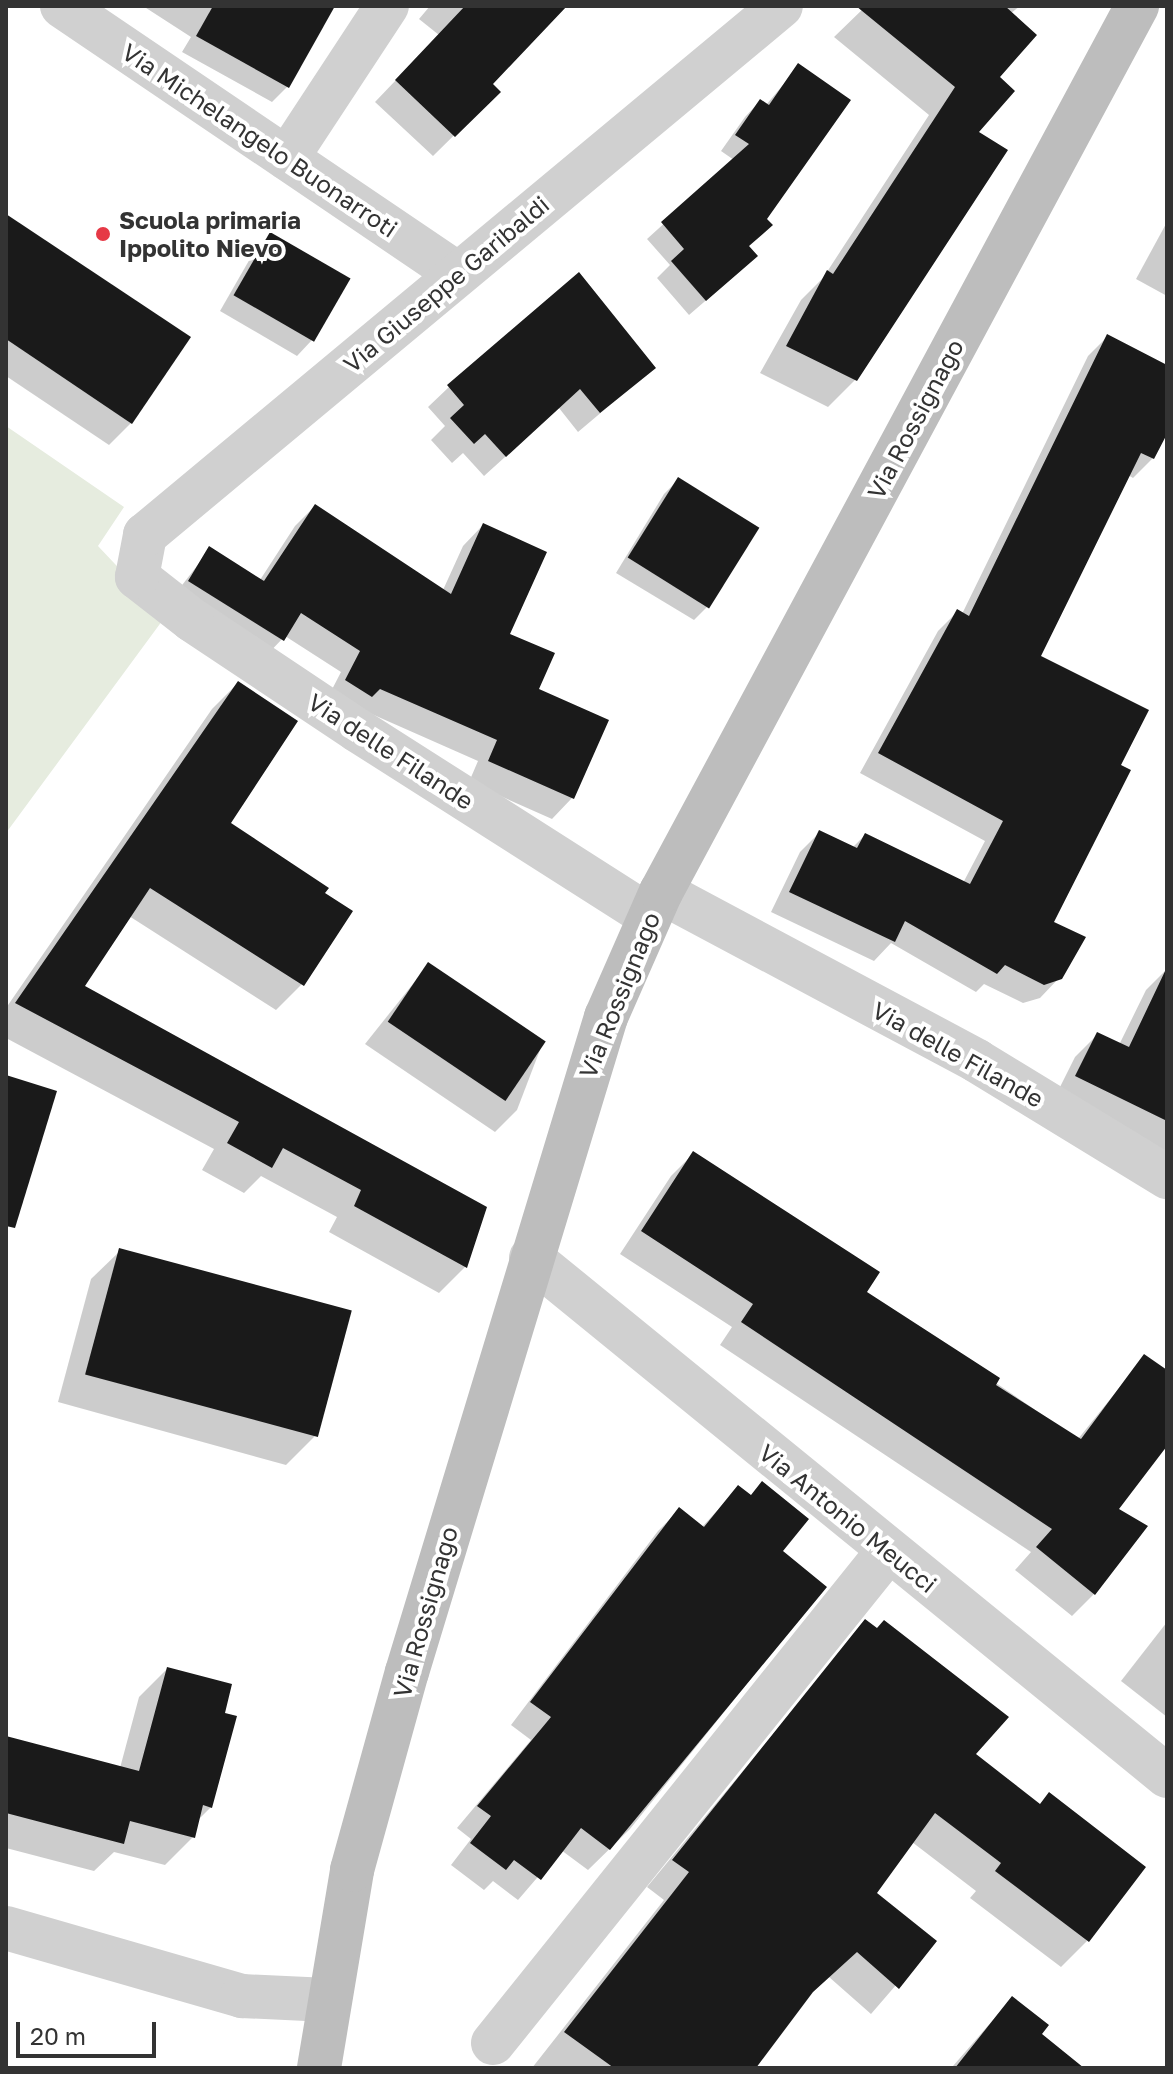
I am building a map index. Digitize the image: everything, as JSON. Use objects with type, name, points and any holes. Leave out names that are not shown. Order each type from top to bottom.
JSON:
[{"type":"street","name":"Via Michelangelo Buonarroti","points":[[62,6],[458,274]]},
{"type":"street","points":[[287,158],[387,6]]},
{"type":"street","name":"Via Giuseppe Garibaldi","points":[[137,577],[145,535],[781,6]]},
{"type":"street","name":"Via Rossignago","points":[[319,2068],[352,1870],[589,1065],[655,904],[1137,6]]},
{"type":"street","name":"Via delle Filande","points":[[137,577],[192,620],[357,730],[655,904],[977,1061],[1167,1177]]},
{"type":"street","name":"Via Antonio Meucci","points":[[531,1258],[1167,1776]]},
{"type":"street","points":[[493,2043],[888,1551]]},
{"type":"street","points":[[6,1928],[242,1996],[328,2000]]},
{"type":"shaded area","points":[[6,426],[124,507],[98,546],[165,617],[6,833]]},
{"type":"building","points":[[213,6],[335,6],[289,88],[196,36]]},
{"type":"building","points":[[465,6],[567,6],[493,84],[501,92],[455,137],[395,80]]},
{"type":"building","points":[[856,6],[1005,6],[1037,35],[1000,77],[1015,91],[979,132],[1008,150],[857,381],[786,346],[827,270],[833,274],[955,87]]},
{"type":"building","points":[[798,63],[851,100],[767,219],[773,225],[749,246],[758,256],[706,301],[671,261],[684,249],[661,222],[749,144],[735,135],[760,99],[769,105]]},
{"type":"building","points":[[6,214],[191,337],[132,424],[6,339]]},
{"type":"building","points":[[270,232],[351,278],[314,342],[234,295]]},
{"type":"building","points":[[579,272],[656,368],[600,413],[580,389],[506,457],[485,434],[474,444],[450,418],[464,405],[447,385]]},
{"type":"building","points":[[1107,334],[1167,365],[1167,434],[1154,459],[1141,453],[1041,656],[1149,710],[1121,765],[1131,770],[1054,922],[1086,937],[1062,979],[1044,985],[1005,965],[997,974],[905,921],[895,942],[789,892],[819,830],[857,848],[865,833],[970,884],[1003,821],[878,753],[957,609],[969,616]]},
{"type":"building","points":[[678,477],[759,528],[709,608],[628,558]]},
{"type":"building","points":[[315,504],[451,594],[483,523],[547,552],[510,634],[555,653],[539,689],[609,720],[574,799],[488,761],[497,740],[380,689],[372,697],[345,680],[360,651],[301,613],[284,641],[188,581],[209,546],[264,581]]},
{"type":"building","points":[[238,681],[298,721],[231,823],[329,888],[325,893],[353,911],[304,986],[150,888],[85,986],[487,1207],[467,1268],[354,1206],[361,1190],[283,1148],[272,1168],[227,1143],[239,1122],[15,1003]]},
{"type":"building","points":[[428,962],[546,1041],[505,1101],[388,1022]]},
{"type":"building","points":[[1167,967],[1167,1121],[1075,1076],[1097,1032],[1129,1047]]},
{"type":"building","points":[[6,1075],[57,1091],[15,1228],[6,1226]]},
{"type":"building","points":[[693,1151],[880,1272],[867,1292],[1000,1378],[996,1385],[1081,1439],[1144,1354],[1167,1370],[1167,1446],[1119,1509],[1148,1526],[1095,1595],[1036,1547],[1052,1529],[741,1322],[753,1304],[641,1231]]},
{"type":"building","points":[[119,1248],[352,1310],[318,1437],[85,1375]]},
{"type":"building","points":[[762,1481],[809,1519],[783,1551],[827,1587],[610,1850],[581,1828],[541,1880],[514,1860],[506,1870],[470,1843],[491,1816],[477,1806],[551,1717],[530,1702],[679,1507],[704,1527],[738,1485],[751,1495]]},
{"type":"building","points":[[865,1619],[877,1628],[884,1620],[1009,1717],[976,1754],[1040,1804],[1049,1792],[1146,1867],[1089,1942],[995,1871],[1001,1863],[935,1813],[877,1893],[937,1941],[899,1989],[857,1952],[813,1992],[756,2068],[614,2068],[564,2032],[689,1872],[672,1860]]},
{"type":"building","points":[[167,1667],[232,1684],[225,1713],[237,1716],[212,1808],[203,1805],[195,1838],[130,1821],[124,1844],[6,1813],[6,1736],[139,1771]]},
{"type":"building","points":[[1012,1996],[1049,2025],[1042,2034],[1084,2068],[955,2068]]},
{"type":"place","name":"Scuola primaria Ippolito Nievo","points":[[103,234]]}]
